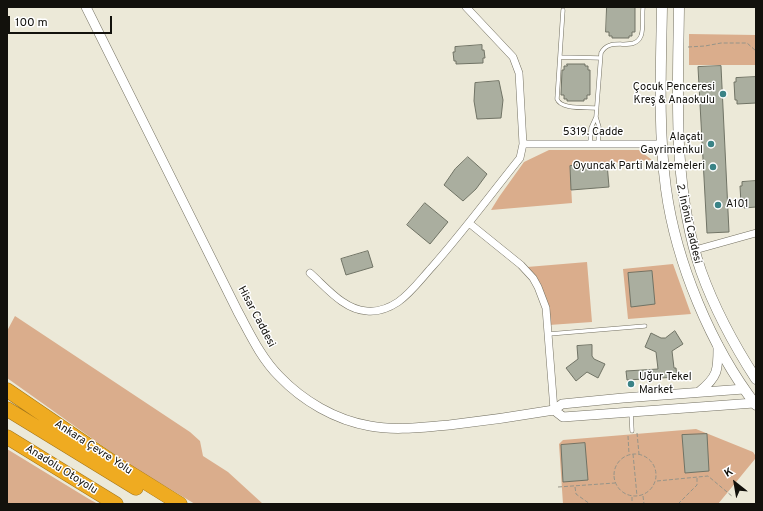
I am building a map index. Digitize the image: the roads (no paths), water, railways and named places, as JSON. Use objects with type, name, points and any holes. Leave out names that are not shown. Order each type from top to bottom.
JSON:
[{"type":"highway","name":"Ankara Çevre Yolu","points":[[7,390],[111,462],[180,504]]},
{"type":"highway","points":[[7,409],[162,504]]},
{"type":"highway","name":"Anadolu Otoyolu","points":[[7,437],[116,504]]},
{"type":"main road","name":"2. İnönü Caddesi","points":[[662,7],[662,144],[666,188],[680,254],[695,296],[718,344],[744,389],[755,403]]},
{"type":"main road","name":"2. İnönü Caddesi","points":[[679,7],[678,117],[681,180],[687,215],[703,277],[718,313],[737,349],[756,380]]},
{"type":"main road","points":[[680,254],[695,250]]},
{"type":"main road","points":[[744,389],[756,380]]},
{"type":"street","name":"Hisar Caddesi","points":[[86,7],[248,330],[266,361],[296,392],[321,409],[335,416],[370,426],[387,428],[417,428],[488,421],[554,410],[562,404],[744,389]]},
{"type":"street","points":[[310,273],[341,301],[356,309],[366,311],[390,307],[409,293],[456,239],[520,158],[523,144],[519,73],[517,64],[513,57],[466,7]]},
{"type":"street","name":"5319. Cadde","points":[[523,144],[662,144]]},
{"type":"street","points":[[469,223],[522,265],[533,278],[545,303],[549,334],[554,410]]},
{"type":"street","points":[[695,250],[756,233]]},
{"type":"street","points":[[698,392],[709,384],[716,373],[718,362],[718,344]]},
{"type":"street","points":[[623,398],[627,412]]},
{"type":"street","name":"Hisar Caddesi","points":[[554,410],[563,417],[755,403]]},
{"type":"lane","points":[[598,144],[599,127],[596,117],[596,108],[600,58],[603,49],[608,45],[631,44],[639,39],[642,33],[643,8]]},
{"type":"lane","points":[[563,10],[558,102],[565,107],[596,108]]},
{"type":"lane","points":[[560,56],[600,58]]},
{"type":"lane","points":[[590,144],[591,128],[596,117]]},
{"type":"lane","points":[[549,334],[645,326]]},
{"type":"lane","points":[[627,412],[630,431]]},
{"type":"place","name":"Çocuk Penceresi Kreş & Anaokulu","points":[[723,94]]},
{"type":"place","name":"Alaçatı Gayrimenkul","points":[[711,144]]},
{"type":"place","name":"Oyuncak Parti Malzemeleri","points":[[713,167]]},
{"type":"place","name":"A101","points":[[718,205]]},
{"type":"place","name":"Uğur Tekel Market","points":[[631,384]]}]
